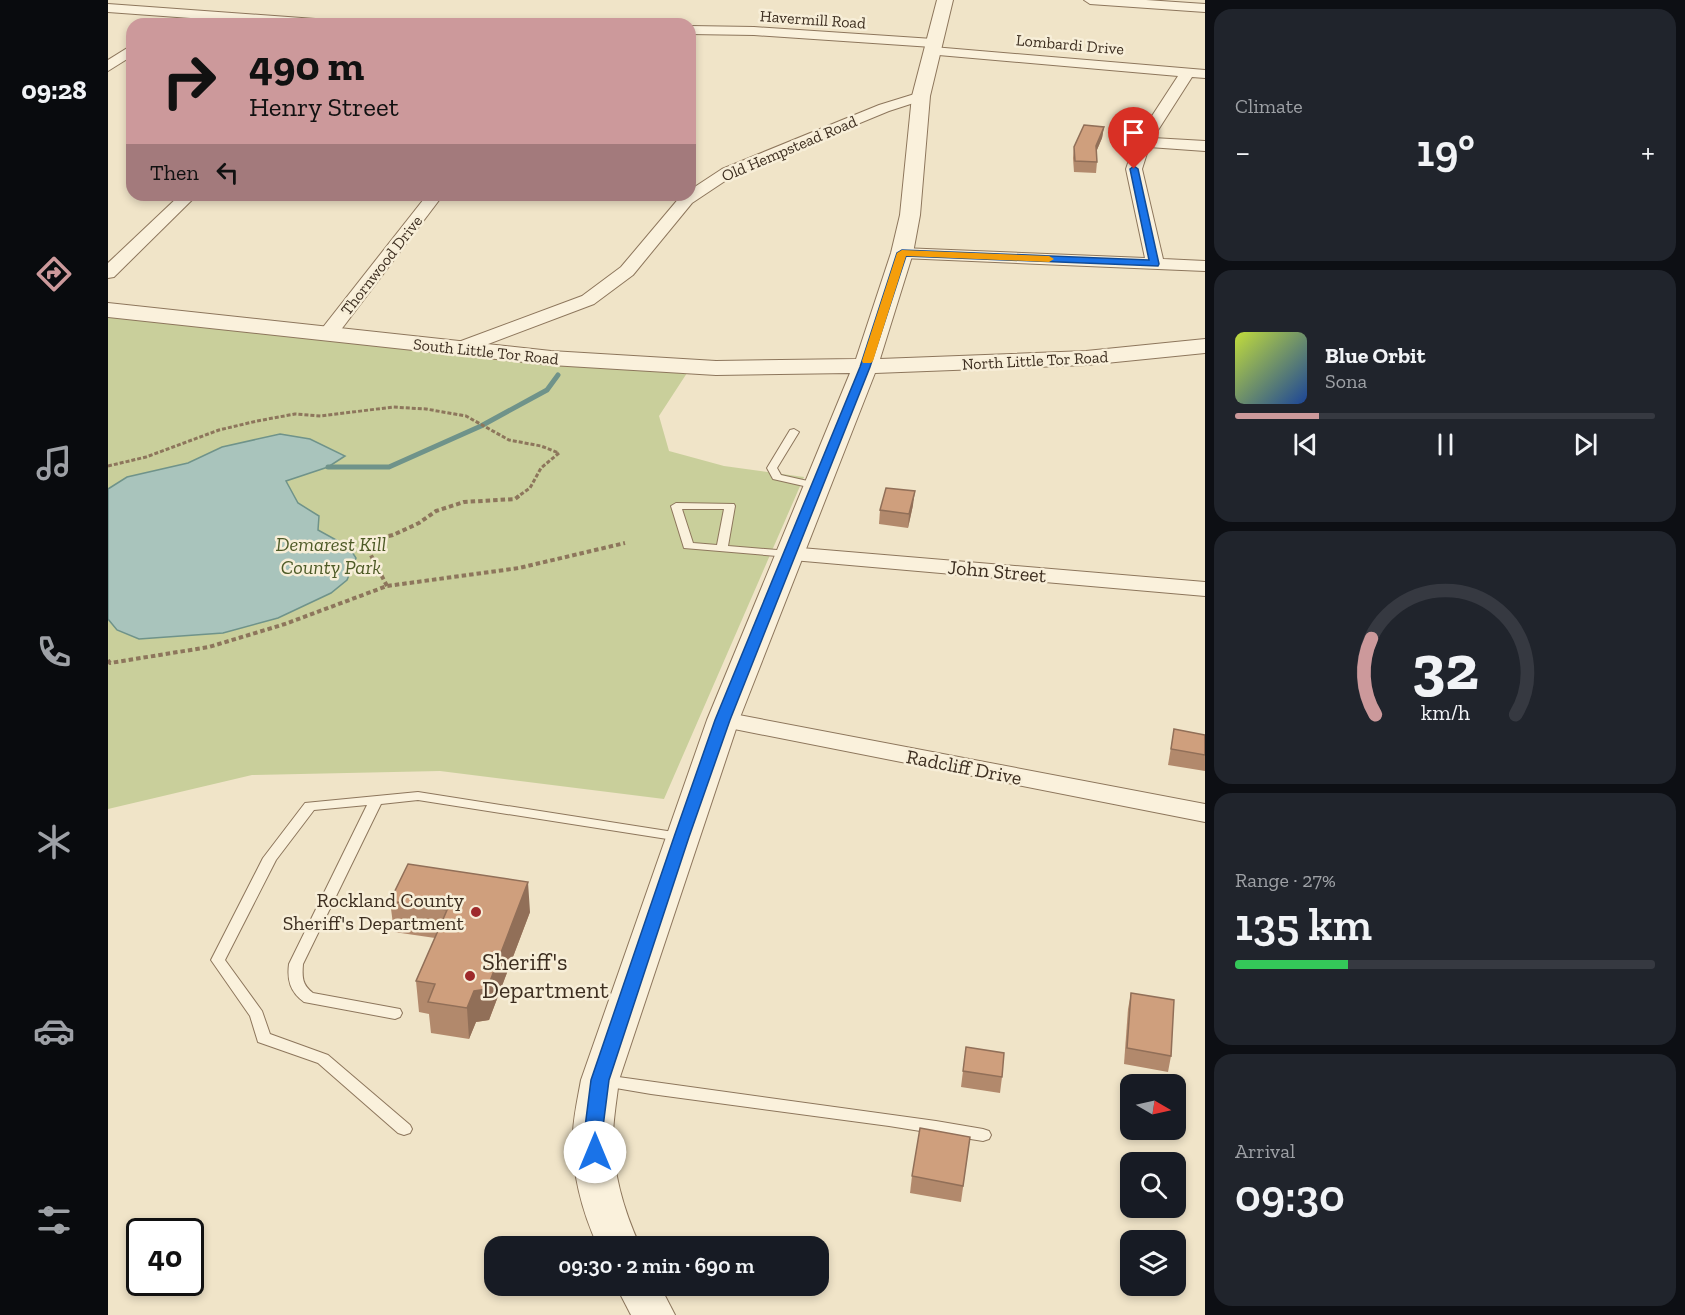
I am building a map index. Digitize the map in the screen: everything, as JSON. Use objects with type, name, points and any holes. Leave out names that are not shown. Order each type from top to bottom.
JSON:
[{"type":"street","points":[[614,1236],[599,1187],[593,1135],[600,1080],[723,720],[865,367],[902,253],[910,215],[921,96],[945,0]]},
{"type":"street","points":[[1090,0],[1205,8]]},
{"type":"street","points":[[108,8],[238,18]]},
{"type":"street","points":[[173,18],[178,14]]},
{"type":"street","name":"Havermill Road","points":[[696,30],[754,31],[933,47]]},
{"type":"street","name":"Lombardi Drive","points":[[933,47],[1205,74]]},
{"type":"street","points":[[108,67],[126,54]]},
{"type":"street","points":[[1155,264],[1134,169],[1143,142],[1188,72]]},
{"type":"street","name":"Old Hempstead Road","points":[[696,193],[728,172],[884,108],[921,96]]},
{"type":"street","points":[[1143,142],[1205,146]]},
{"type":"street","points":[[108,273],[183,201]]},
{"type":"street","name":"Thornwood Drive","points":[[327,335],[430,201]]},
{"type":"street","name":"Old Hempstead Road","points":[[460,348],[588,300],[627,271],[685,201]]},
{"type":"street","points":[[902,253],[1205,266]]},
{"type":"street","name":"South Little Tor Road","points":[[108,310],[551,358],[727,368],[865,367]]},
{"type":"street","name":"North Little Tor Road","points":[[865,367],[1053,360],[1205,346]]},
{"type":"street","name":"John Street","points":[[789,554],[1205,589]]},
{"type":"street","name":"Radcliff Drive","points":[[723,720],[1205,813]]},
{"type":"street","points":[[644,1296],[654,1315]]},
{"type":"lane","points":[[794,432],[772,468],[777,477],[817,486]]},
{"type":"lane","points":[[722,549],[730,506],[676,506],[688,546],[722,549],[789,554]]},
{"type":"lane","points":[[404,1129],[323,1059],[262,1038],[257,1015],[218,960],[270,858],[310,806],[418,796],[682,837]]},
{"type":"lane","points":[[377,799],[296,964],[294,979],[300,992],[309,998],[395,1013]]},
{"type":"lane","points":[[600,1080],[692,1095],[904,1121],[983,1135]]},
{"type":"path","points":[[108,466],[146,457],[219,430],[295,414],[321,416],[393,407],[456,414],[475,421],[509,440],[541,446],[559,453],[541,468],[531,488],[515,500],[464,502],[436,511],[419,523],[393,535],[364,542],[387,586]]},
{"type":"path","points":[[109,663],[209,647],[285,624],[387,586],[519,568],[625,543]]},
{"type":"green space","name":"Demarest Kill County Park","points":[[108,312],[687,373],[659,416],[669,451],[724,466],[804,477],[664,799],[440,771],[252,775],[108,809]]},
{"type":"water","points":[[280,434],[310,439],[345,456],[328,467],[286,481],[298,503],[319,516],[318,530],[349,547],[356,558],[347,580],[331,593],[278,618],[223,633],[139,639],[117,630],[108,619],[108,489],[127,477],[188,463],[222,447]]},
{"type":"building","points":[[1084,125],[1104,127],[1096,146],[1097,162],[1075,161],[1074,147]]},
{"type":"building","points":[[886,488],[915,491],[909,514],[880,510]]},
{"type":"building","points":[[1174,729],[1205,735],[1205,755],[1171,749]]},
{"type":"building","points":[[408,864],[528,882],[487,989],[474,991],[467,1008],[428,1002],[435,984],[416,981],[447,910],[390,901]]},
{"type":"building","points":[[1131,993],[1174,1000],[1171,1056],[1127,1048]]},
{"type":"building","points":[[966,1047],[1004,1053],[1002,1077],[963,1071]]},
{"type":"building","points":[[920,1128],[970,1137],[963,1186],[912,1176]]},
{"type":"waterway","points":[[328,467],[389,467],[481,426],[547,390],[558,375]]},
{"type":"slow traffic","points":[[867,361],[902,253],[1049,259]]},
{"type":"place","name":"Rockland County Sheriff's Department","points":[[476,912]]},
{"type":"place","name":"Sheriff's Department","points":[[470,976]]},
{"type":"route","points":[[595,1152],[593,1135],[600,1080],[682,837],[723,720],[865,367],[902,253],[1155,264],[1134,169]]}]
